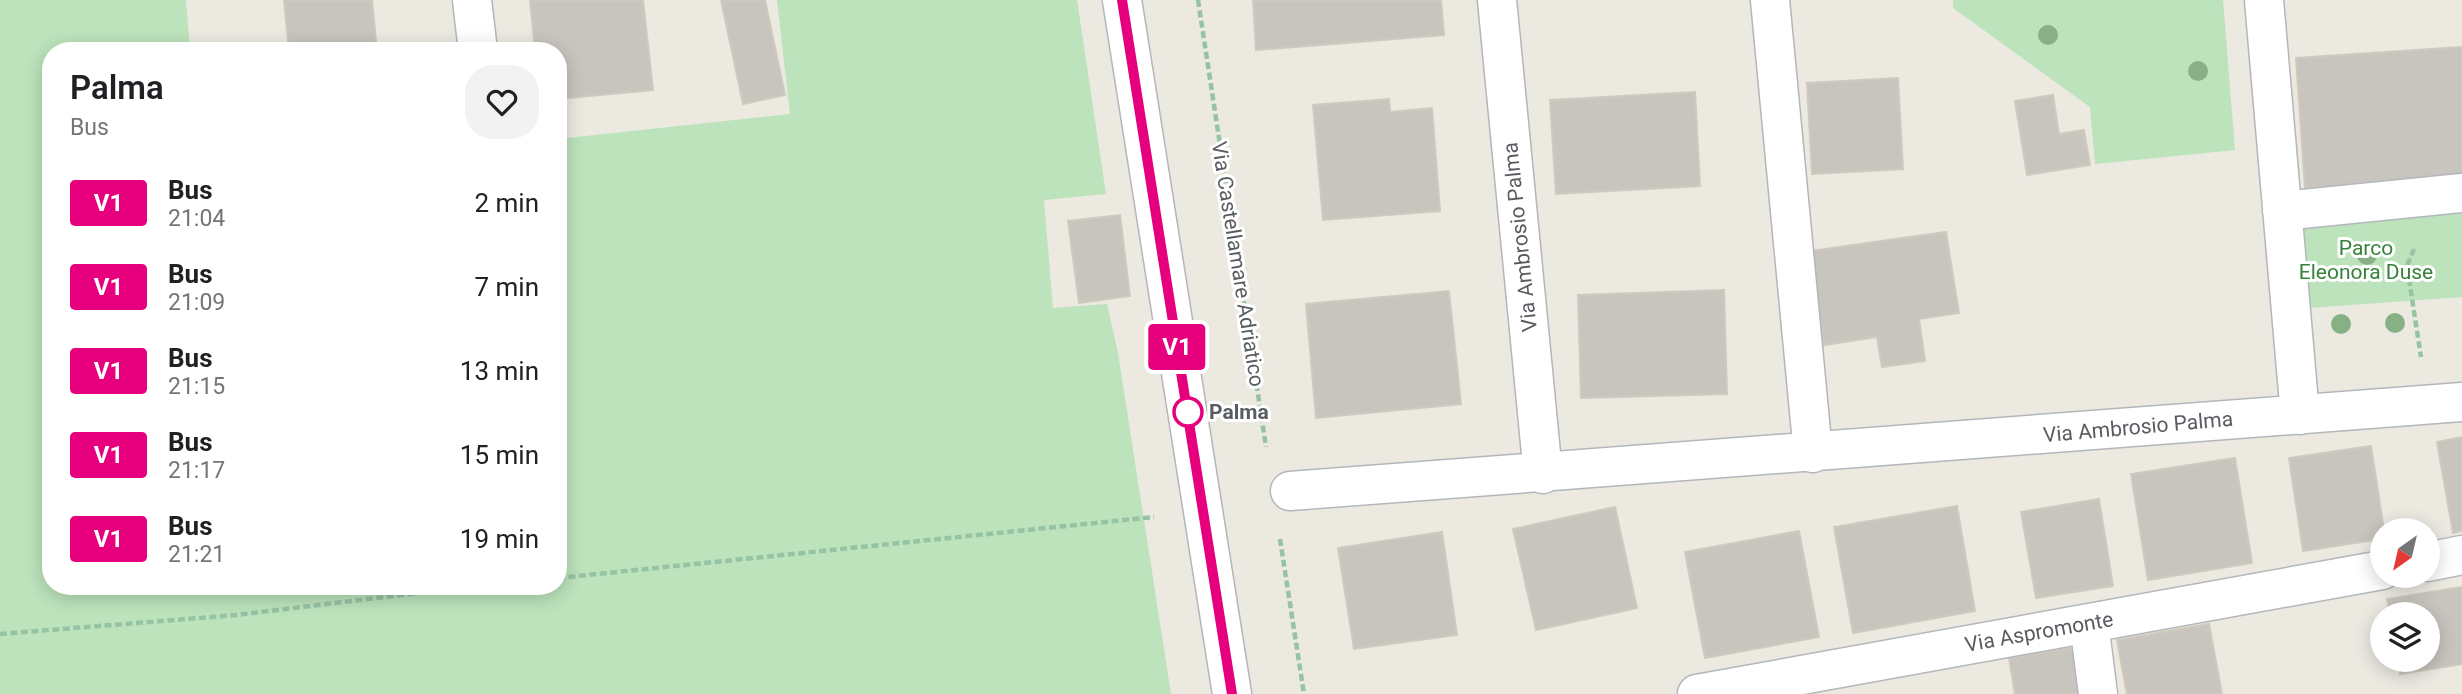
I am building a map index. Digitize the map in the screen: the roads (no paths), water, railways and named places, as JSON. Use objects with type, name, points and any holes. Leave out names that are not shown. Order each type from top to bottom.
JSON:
[{"type":"street","points":[[472,0],[477,42]]},
{"type":"street","points":[[1122,0],[1232,694]]},
{"type":"street","name":"Via Ambrosio Palma","points":[[1497,0],[1543,474]]},
{"type":"street","points":[[1770,0],[1813,453]]},
{"type":"street","points":[[2264,0],[2300,415]]},
{"type":"street","points":[[2282,211],[2462,193]]},
{"type":"street","name":"Via Ambrosio Palma","points":[[1290,491],[1543,474],[2462,402]]},
{"type":"street","points":[[2440,559],[2462,555]]},
{"type":"street","name":"Via Aspromonte","points":[[1697,694],[2370,572]]},
{"type":"street","points":[[2089,623],[2098,694]]},
{"type":"place","name":"Palma","points":[[1188,412]]},
{"type":"park label","name":"Parco Eleonora Duse","points":[[2366,260]]}]
